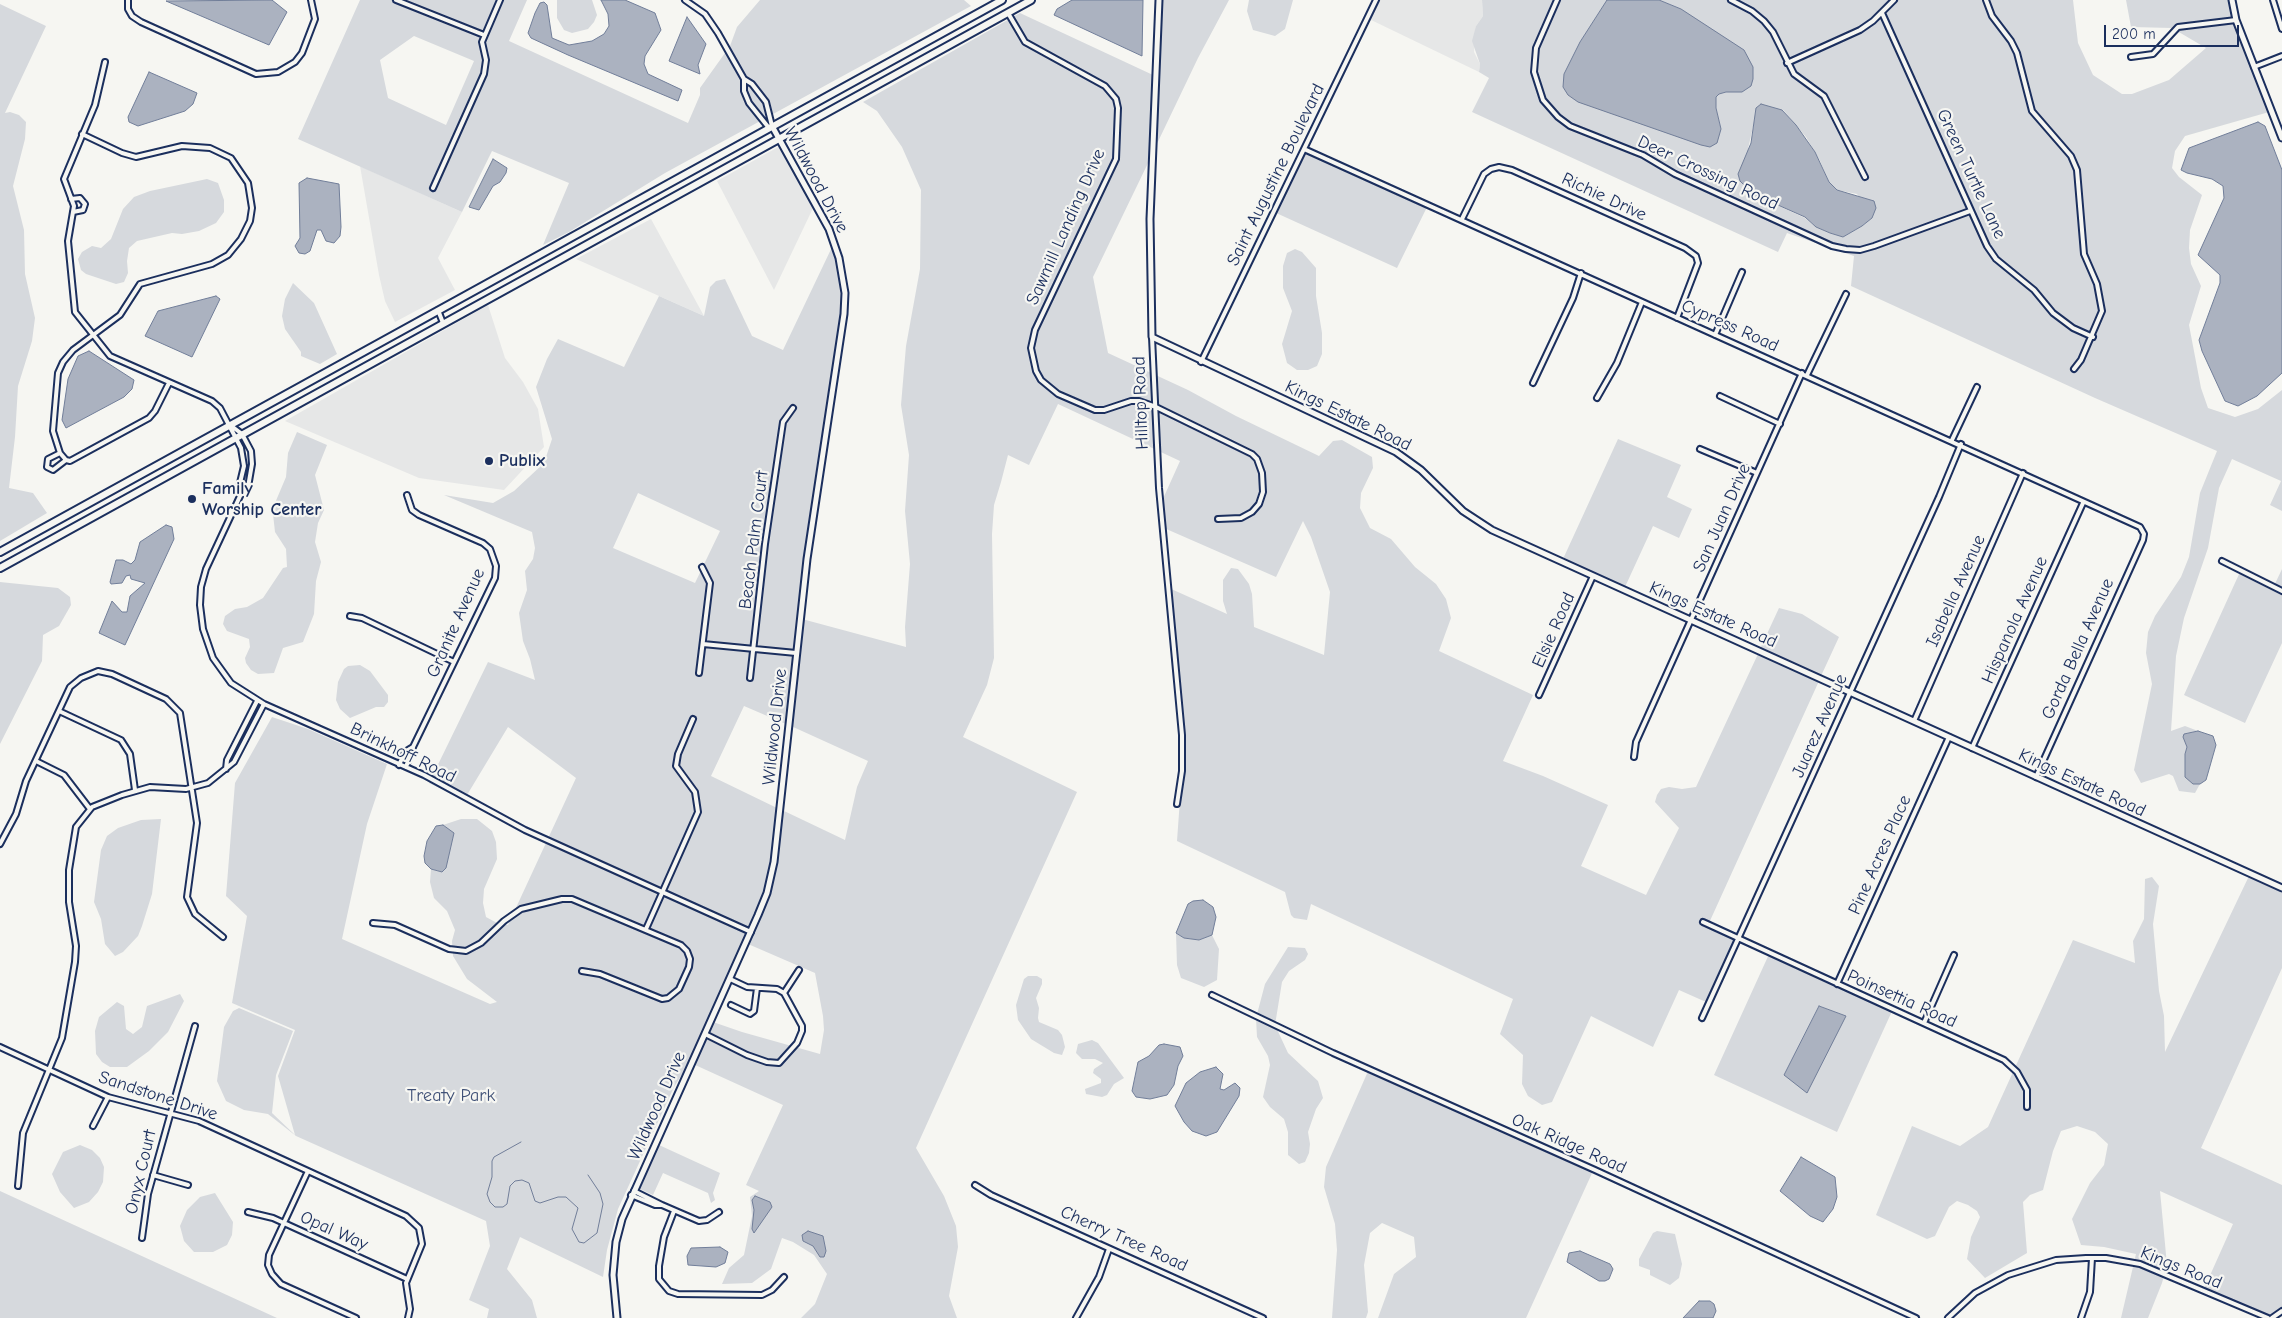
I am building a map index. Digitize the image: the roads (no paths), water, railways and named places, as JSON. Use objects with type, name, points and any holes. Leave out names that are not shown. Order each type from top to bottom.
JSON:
[{"type":"highway","points":[[0,552],[1002,0]]},
{"type":"highway","points":[[0,568],[1031,0]]},
{"type":"street","points":[[128,0],[128,9],[132,16],[141,22],[256,74],[278,72],[295,62],[302,53],[315,19],[311,0]]},
{"type":"street","points":[[396,0],[484,35]]},
{"type":"street","points":[[433,188],[484,74],[486,60],[482,42],[500,0]]},
{"type":"street","points":[[685,0],[705,14],[744,79],[752,84],[766,102],[771,127]]},
{"type":"street","name":"Hilltop Road","points":[[1159,0],[1150,210],[1152,337],[1159,488],[1182,735],[1182,770],[1177,804]]},
{"type":"street","name":"Saint Augustine Boulevard","points":[[1201,362],[1376,0]]},
{"type":"street","name":"Deer Crossing Road","points":[[1557,0],[1536,48],[1534,72],[1543,100],[1558,117],[1570,126],[1643,155],[1675,174],[1832,246],[1846,249],[1860,250],[1874,246],[1970,211]]},
{"type":"street","points":[[1732,0],[1764,20],[1773,32],[1787,63],[1797,78],[1824,96],[1830,104],[1865,177]]},
{"type":"street","points":[[1787,63],[1860,30],[1882,13],[1894,0]]},
{"type":"street","points":[[1986,0],[1992,16],[2011,41],[2017,53],[2032,111],[2071,156],[2076,170],[2084,254],[2101,298],[2102,312],[2082,360],[2074,369]]},
{"type":"street","points":[[2232,0],[2236,20],[2282,138]]},
{"type":"street","points":[[2273,0],[2282,29]]},
{"type":"street","name":"Sawmill Landing Drive","points":[[1008,13],[1025,42],[1105,86],[1116,99],[1118,108],[1116,159],[1032,338],[1031,348],[1036,371],[1041,380],[1058,394],[1095,410],[1104,410],[1131,401],[1156,407],[1248,451],[1257,459],[1262,473],[1263,492],[1259,504],[1252,512],[1241,518],[1218,519]]},
{"type":"street","name":"Green Turtle Lane","points":[[1882,13],[1986,246],[1996,259],[2029,285],[2064,322],[2093,337]]},
{"type":"street","points":[[2131,57],[2153,54],[2178,27],[2236,20]]},
{"type":"street","points":[[2254,67],[2282,56]]},
{"type":"street","points":[[105,62],[95,105],[82,134],[75,157],[65,174],[65,184],[74,212],[68,241],[75,312],[92,336],[110,356],[217,404],[238,436]]},
{"type":"street","points":[[744,79],[744,91],[749,103],[771,127]]},
{"type":"street","name":"Wildwood Drive","points":[[617,1318],[613,1291],[614,1258],[622,1219],[767,893],[774,862],[807,559],[844,314],[845,293],[840,258],[829,229],[779,138],[771,127]]},
{"type":"street","points":[[66,460],[60,454],[53,431],[58,373],[73,350],[125,309],[140,284],[212,264],[228,256],[241,239],[250,221],[252,195],[241,169],[220,150],[192,145],[136,158],[122,154],[82,134]]},
{"type":"street","name":"Cypress Road","points":[[1304,149],[1961,444],[2084,503],[2137,525],[2143,531]]},
{"type":"street","name":"Richie Drive","points":[[1462,219],[1484,174],[1491,169],[1499,167],[1512,170],[1685,248],[1696,256],[1698,267],[1677,318]]},
{"type":"street","points":[[71,199],[80,198],[85,204],[83,210],[74,212]]},
{"type":"street","points":[[1715,335],[1742,272]]},
{"type":"street","points":[[1533,382],[1570,303],[1581,273]]},
{"type":"street","points":[[1807,376],[1846,294]]},
{"type":"street","points":[[1597,398],[1617,363],[1642,302]]},
{"type":"street","points":[[438,310],[443,323]]},
{"type":"street","name":"Kings Estate Road","points":[[1152,337],[1201,362],[1396,452],[1421,470],[1454,503],[1482,524],[2282,888]]},
{"type":"street","name":"San Juan Drive","points":[[1634,757],[1636,742],[1802,373]]},
{"type":"street","points":[[60,454],[48,459],[47,467],[52,470],[66,460],[70,461],[149,418],[155,412],[169,383]]},
{"type":"street","points":[[1952,440],[1977,387]]},
{"type":"street","points":[[1720,396],[1780,424]]},
{"type":"street","name":"Beach Palm Court","points":[[750,678],[765,544],[783,422],[793,408]]},
{"type":"street","name":"Brinkhoff Road","points":[[230,425],[251,451],[252,464],[247,490],[241,494],[206,569],[201,587],[200,605],[203,630],[213,658],[231,683],[257,701],[399,764],[525,830],[750,932]]},
{"type":"street","name":"Brinkhoff Road","points":[[238,436],[244,466],[239,487],[241,494]]},
{"type":"street","name":"Juarez Avenue","points":[[1702,1018],[1939,498],[1961,444]]},
{"type":"street","points":[[1700,449],[1757,473]]},
{"type":"street","name":"Isabella Avenue","points":[[1914,721],[2023,473]]},
{"type":"street","name":"Granite Avenue","points":[[406,768],[413,747],[495,578],[495,557],[483,543],[419,515],[412,510],[408,495]]},
{"type":"street","name":"Hispanola Avenue","points":[[1972,748],[2084,503]]},
{"type":"street","name":"Gorda Bella Avenue","points":[[2036,777],[2143,540],[2143,531]]},
{"type":"street","points":[[2222,561],[2282,591]]},
{"type":"street","points":[[699,673],[710,583],[702,567]]},
{"type":"street","name":"Elsie Road","points":[[1539,694],[1593,576]]},
{"type":"street","points":[[350,616],[362,618],[454,662]]},
{"type":"street","points":[[703,644],[796,653]]},
{"type":"street","points":[[0,844],[16,814],[22,792],[59,711],[75,682],[98,671],[112,674],[166,699],[180,713],[197,830],[188,903],[195,914],[222,937]]},
{"type":"street","points":[[226,769],[227,760],[257,701]]},
{"type":"street","points":[[18,1186],[23,1133],[62,1038],[75,962],[76,946],[68,902],[73,838],[76,827],[90,809],[100,803],[135,790],[150,787],[192,788],[208,783],[234,762],[264,704]]},
{"type":"street","points":[[59,711],[121,740],[130,754],[135,790]]},
{"type":"street","points":[[646,929],[698,812],[698,799],[695,792],[676,766],[678,754],[693,719]]},
{"type":"street","name":"Pine Acres Place","points":[[1837,984],[1949,737]]},
{"type":"street","name":"Granite Avenue","points":[[399,764],[405,752],[413,747]]},
{"type":"street","points":[[36,761],[64,775],[90,809]]},
{"type":"street","points":[[373,923],[395,925],[449,949],[466,951],[481,943],[504,921],[521,909],[554,900],[572,899],[681,945],[690,959],[689,967],[674,994],[668,998],[655,998],[600,974],[582,971]]},
{"type":"street","name":"Poinsettia Road","points":[[1703,922],[2004,1060],[2017,1072],[2027,1090],[2027,1107]]},
{"type":"street","points":[[1924,1023],[1954,955]]},
{"type":"street","points":[[784,993],[799,970]]},
{"type":"street","points":[[705,1034],[746,1055],[767,1062],[779,1063],[797,1043],[802,1026],[784,993],[777,989],[747,987],[730,979]]},
{"type":"street","points":[[731,1005],[750,1014],[754,1011],[757,988]]},
{"type":"street","name":"Oak Ridge Road","points":[[1212,995],[1333,1053],[1595,1170],[1916,1318]]},
{"type":"street","name":"Onyx Court","points":[[142,1238],[146,1202],[195,1026]]},
{"type":"street","name":"Sandstone Drive","points":[[0,1046],[108,1097],[203,1123],[406,1216],[416,1223],[421,1234],[422,1244],[407,1279],[405,1289],[410,1310],[408,1318]]},
{"type":"street","points":[[94,1126],[108,1097]]},
{"type":"street","points":[[308,1171],[268,1260],[275,1278],[281,1284],[356,1318]]},
{"type":"street","points":[[153,1175],[188,1185]]},
{"type":"street","name":"Cherry Tree Road","points":[[975,1184],[991,1195],[1263,1318]]},
{"type":"street","points":[[633,1193],[701,1221],[719,1212]]},
{"type":"street","points":[[674,1211],[664,1237],[659,1266],[660,1282],[669,1291],[678,1294],[762,1295],[772,1290],[784,1277]]},
{"type":"street","name":"Opal Way","points":[[248,1212],[267,1215],[407,1279]]},
{"type":"street","points":[[1076,1318],[1099,1277],[1109,1249]]},
{"type":"street","points":[[2081,1318],[2090,1292],[2092,1258]]},
{"type":"street","name":"Kings Road","points":[[1948,1318],[1975,1293],[2008,1275],[2056,1260],[2092,1258],[2116,1259],[2147,1266],[2268,1318]]},
{"type":"street","points":[[2272,1318],[2282,1311]]},
{"type":"waterway","points":[[521,1142],[494,1157],[492,1161],[492,1177],[487,1194],[490,1202],[495,1207],[503,1207],[507,1204],[510,1186],[515,1181],[522,1180],[529,1183],[535,1201],[540,1203],[558,1197],[566,1197],[578,1208],[572,1229],[579,1242],[584,1243],[597,1233],[603,1204],[600,1193],[588,1175]]},
{"type":"place","name":"Publix","points":[[489,461]]},
{"type":"place","name":"Family Worship Center","points":[[192,499]]},
{"type":"park label","name":"Treaty Park","points":[[451,1096]]}]
